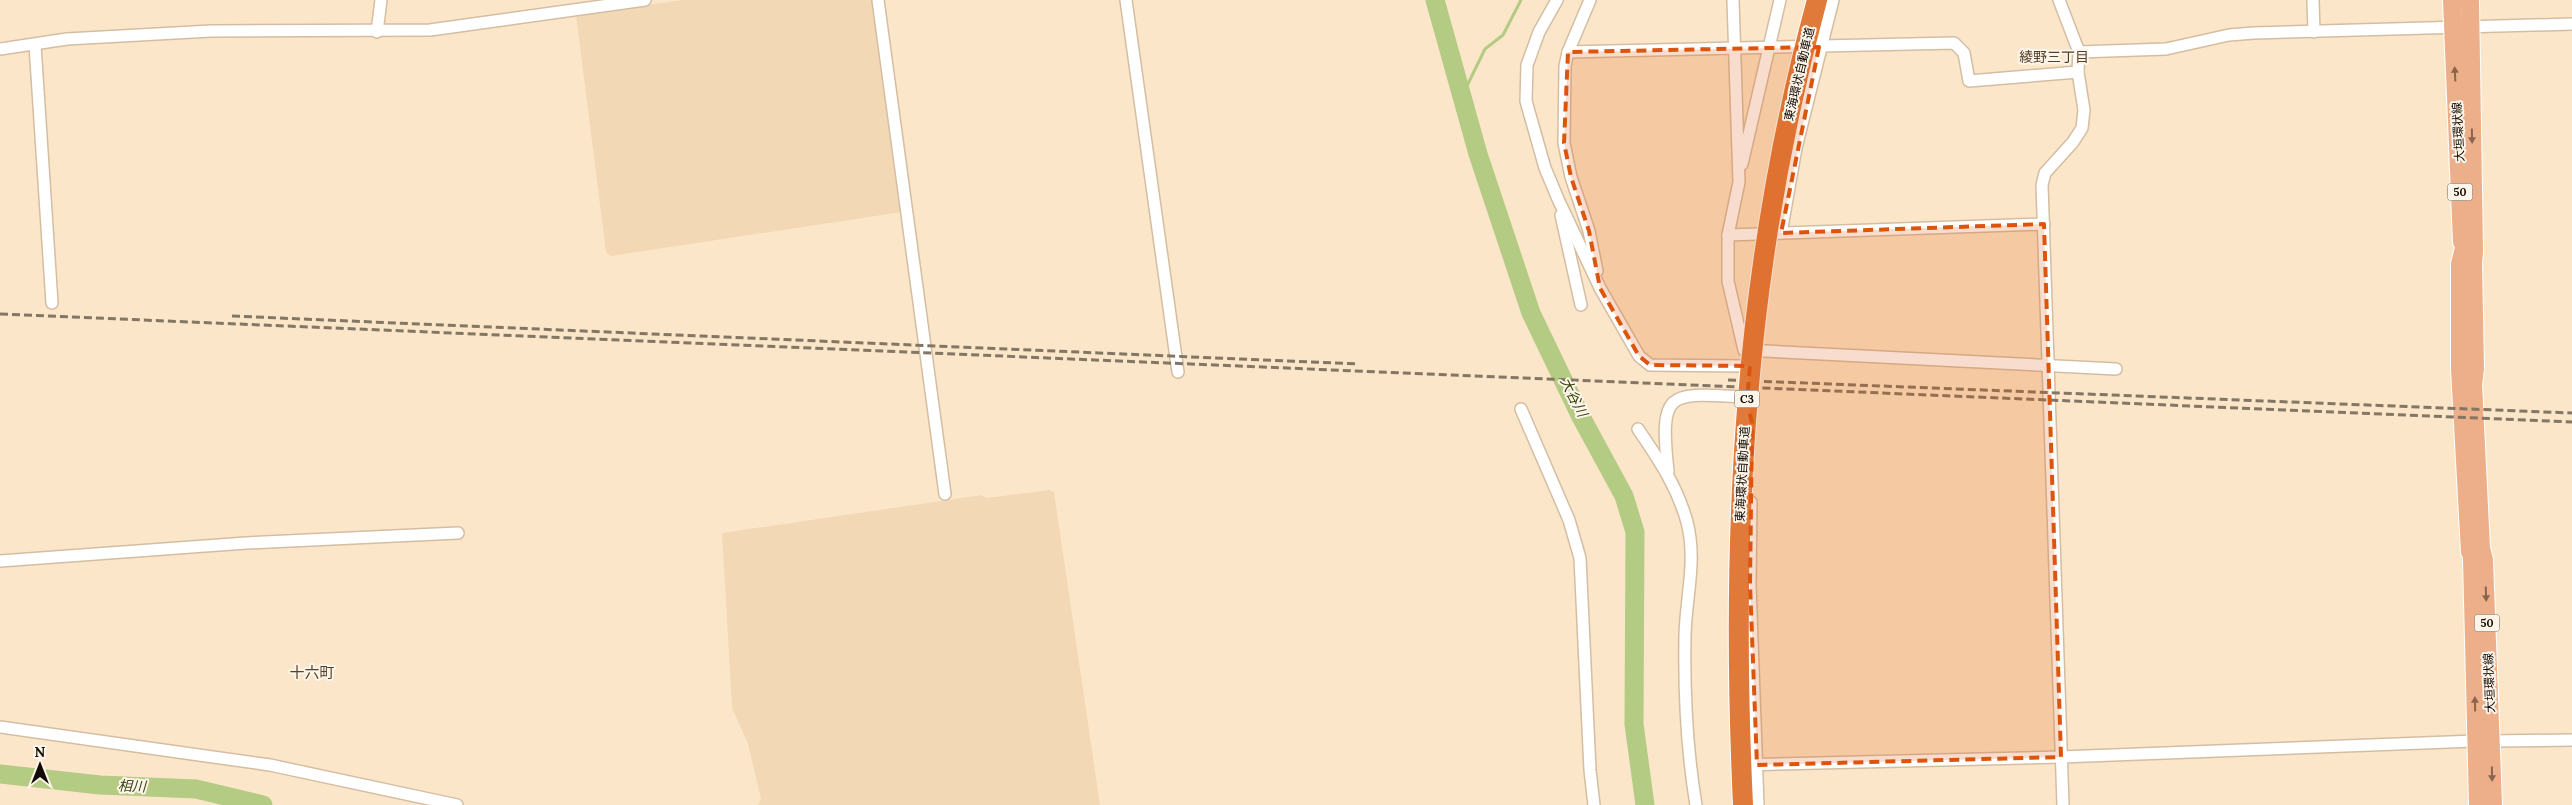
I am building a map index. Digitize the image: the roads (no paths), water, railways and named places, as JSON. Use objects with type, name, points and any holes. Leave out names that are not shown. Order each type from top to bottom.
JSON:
[{"type":"highway","name":"東海環状自動車道","points":[[1743,805],[1738,658],[1738,550],[1742,455],[1750,354],[1774,185],[1791,102],[1817,0]]},
{"type":"main road","name":"大垣環状線","points":[[2452,0],[2462,27]]},
{"type":"main road","name":"大垣環状線","points":[[2470,0],[2462,27],[2469,252],[2466,264],[2469,369],[2473,384],[2481,548],[2478,559],[2483,741],[2478,805]]},
{"type":"main road","points":[[2469,252],[2478,263],[2486,439],[2487,548],[2478,559],[2470,548],[2460,369],[2460,264],[2469,252]]},
{"type":"main road","name":"大垣環状線","points":[[2483,741],[2493,805]]},
{"type":"street","points":[[377,32],[381,0]]},
{"type":"street","points":[[0,49],[35,46],[67,39],[211,31],[377,32],[430,30],[567,5],[645,0]]},
{"type":"street","points":[[878,0],[945,494]]},
{"type":"street","points":[[1126,0],[1178,372]]},
{"type":"street","points":[[1557,0],[1539,32],[1527,65],[1526,101],[1545,168],[1600,288],[1639,356],[1650,365],[1743,366]]},
{"type":"street","points":[[1590,0],[1568,52],[1565,66],[1564,143],[1571,177],[1589,231],[1600,288]]},
{"type":"street","points":[[1733,0],[1739,182]]},
{"type":"street","points":[[1758,805],[1750,584],[1752,423],[1746,397],[1743,366],[1744,350],[1728,281],[1728,235],[1780,0]]},
{"type":"street","points":[[1781,233],[1796,148],[1819,47],[1833,0]]},
{"type":"street","points":[[2060,0],[2079,52],[2078,72],[2084,110],[2082,128],[2073,142],[2044,173],[2042,186],[2063,805]]},
{"type":"street","points":[[2313,0],[2314,32]]},
{"type":"street","points":[[2079,52],[2166,49],[2229,35],[2572,24]]},
{"type":"street","points":[[1568,52],[1734,50],[1954,43],[1964,52],[1969,81],[2078,72]]},
{"type":"street","points":[[35,46],[52,303]]},
{"type":"street","points":[[1558,199],[1581,305]]},
{"type":"street","points":[[1728,235],[2044,224]]},
{"type":"street","points":[[1744,350],[2116,369]]},
{"type":"street","points":[[1668,473],[1664,425],[1668,408],[1676,398],[1693,394],[1746,397]]},
{"type":"street","points":[[1521,409],[1569,520],[1580,558],[1590,770],[1594,805]]},
{"type":"street","points":[[1638,429],[1668,473],[1687,522],[1692,558],[1685,634],[1690,766],[1696,805]]},
{"type":"street","points":[[0,561],[246,543],[458,532]]},
{"type":"street","points":[[0,726],[270,765],[457,805]]},
{"type":"street","points":[[1734,765],[2061,757],[2483,741],[2572,740]]},
{"type":"waterway","name":"大谷川","points":[[1435,0],[1478,154],[1531,313],[1580,415],[1624,496],[1635,532],[1634,724],[1645,805]]},
{"type":"waterway","points":[[1463,94],[1485,49],[1503,35],[1521,0]]},
{"type":"waterway","name":"相川","points":[[0,774],[100,785],[196,789],[263,805]]},
{"type":"railway","points":[[0,314],[2572,422]]},
{"type":"railway","points":[[232,316],[1358,364]]},
{"type":"railway","points":[[1728,380],[2572,413]]},
{"type":"district","name":"綾野三丁目","points":[[2054,57]]},
{"type":"district","name":"十六町","points":[[312,672]]}]
